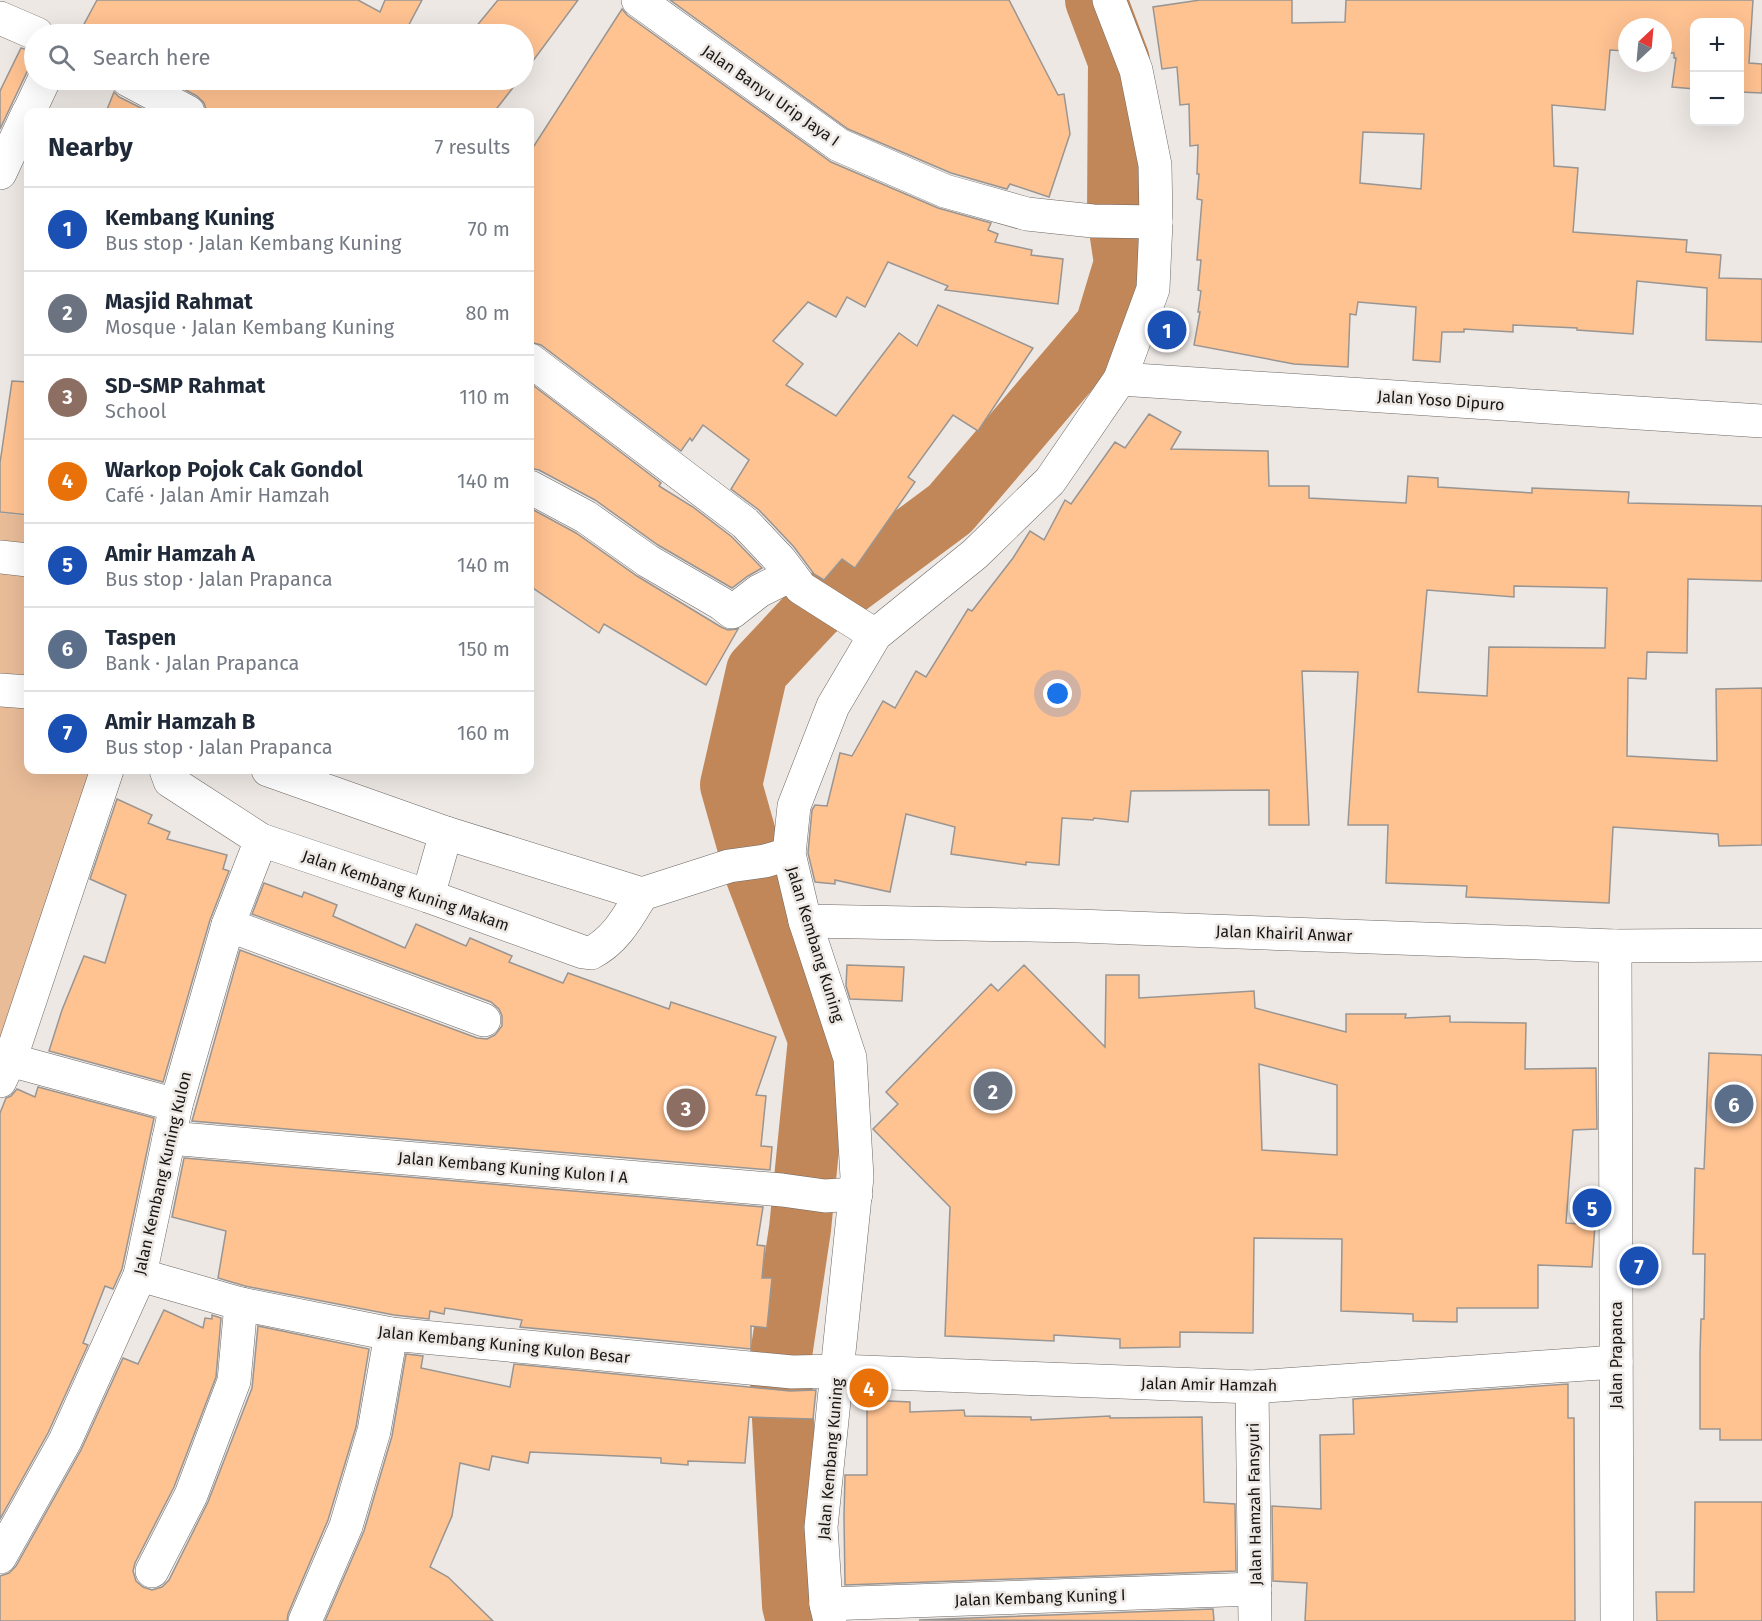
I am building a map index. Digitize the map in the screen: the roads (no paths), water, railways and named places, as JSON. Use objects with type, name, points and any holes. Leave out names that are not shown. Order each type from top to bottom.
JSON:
[{"type":"street","name":"Jalan Banyu Urip Jaya I","points":[[638,0],[839,145],[945,191],[1028,214],[1093,221],[1145,222]]},
{"type":"street","name":"Jalan Kembang Kuning","points":[[828,1613],[821,1527],[838,1371],[840,1195],[858,1177],[850,1058],[805,921],[777,858],[794,806],[833,706],[875,635],[975,554],[1050,481],[1120,379],[1153,289],[1145,222],[1155,165],[1136,70],[1109,0]]},
{"type":"street","points":[[0,18],[24,28]]},
{"type":"street","points":[[30,108],[39,90]]},
{"type":"street","points":[[147,90],[180,108]]},
{"type":"street","points":[[0,173],[24,122]]},
{"type":"street","points":[[534,363],[745,523],[780,560],[796,582],[875,635]]},
{"type":"street","name":"Jalan Yoso Dipuro","points":[[1120,379],[1762,421]]},
{"type":"street","points":[[534,489],[586,517],[648,561],[732,612],[759,591],[796,582]]},
{"type":"street","points":[[0,557],[24,560]]},
{"type":"street","points":[[0,690],[24,692]]},
{"type":"street","points":[[106,774],[5,1070],[176,1105]]},
{"type":"street","name":"Jalan Kembang Kuning Makam","points":[[171,774],[261,840],[428,896],[583,952],[591,953],[608,943],[618,932],[642,894]]},
{"type":"street","points":[[279,774],[446,833],[642,894],[729,866],[777,858]]},
{"type":"street","points":[[428,896],[446,833]]},
{"type":"street","name":"Jalan Kembang Kuning Kulon","points":[[0,1557],[64,1442],[140,1275],[176,1105],[228,925],[261,840]]},
{"type":"street","name":"Jalan Khairil Anwar","points":[[805,921],[1078,926],[1615,946],[1762,945]]},
{"type":"street","points":[[228,925],[484,1020]]},
{"type":"street","name":"Jalan Prapanca","points":[[1615,946],[1617,1621]]},
{"type":"street","name":"Jalan Kembang Kuning Kulon I A","points":[[169,1138],[840,1195]]},
{"type":"street","name":"Jalan Kembang Kuning Kulon Besar","points":[[140,1275],[241,1304],[391,1334],[792,1372],[838,1371]]},
{"type":"street","points":[[152,1571],[191,1495],[234,1381],[241,1304]]},
{"type":"street","points":[[305,1621],[346,1526],[374,1431],[391,1334]]},
{"type":"street","name":"Jalan Amir Hamzah","points":[[838,1371],[1252,1387],[1616,1362]]},
{"type":"street","name":"Jalan Hamzah Fansyuri","points":[[1252,1387],[1255,1605]]},
{"type":"street","name":"Jalan Kembang Kuning I","points":[[828,1613],[1255,1605]]},
{"type":"waterway","points":[[797,1621],[793,1605],[780,1362],[800,1229],[819,1039],[757,877],[731,785],[757,671],[815,609],[950,509],[1106,326],[1125,263],[1118,216],[1119,61],[1096,0]]},
{"type":"place","name":"Kembang Kuning","points":[[1167,330]]},
{"type":"place","name":"Masjid Rahmat","points":[[993,1091]]},
{"type":"place","name":"Taspen","points":[[1734,1104]]},
{"type":"place","name":"SD-SMP Rahmat","points":[[686,1108]]},
{"type":"place","name":"Amir Hamzah A","points":[[1592,1208]]},
{"type":"place","name":"Amir Hamzah B","points":[[1639,1266]]},
{"type":"place","name":"Warkop Pojok Cak Gondol","points":[[869,1388]]}]
